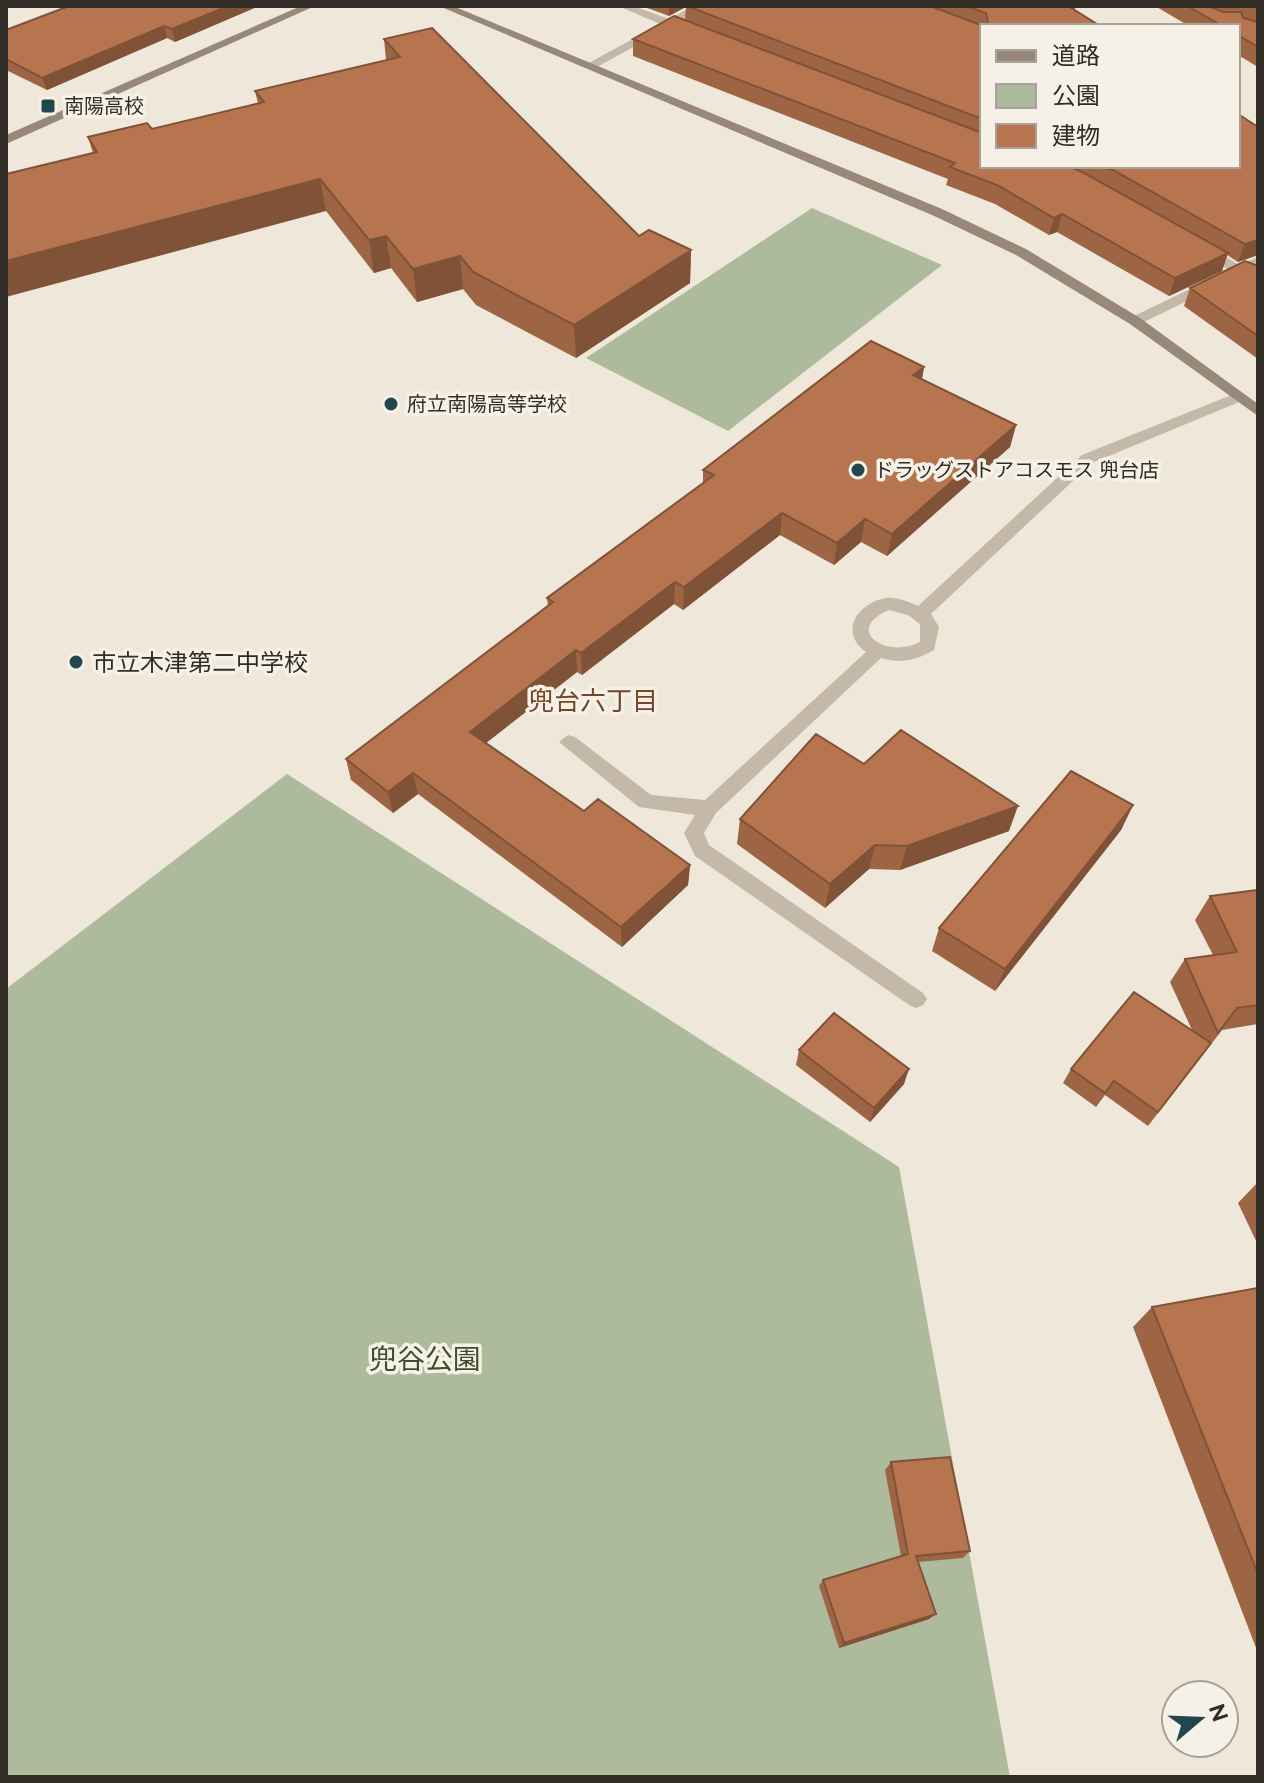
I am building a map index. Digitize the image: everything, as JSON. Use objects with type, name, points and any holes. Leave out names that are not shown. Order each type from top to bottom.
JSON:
[{"type":"street","points":[[6,140],[310,6]]},
{"type":"street","points":[[444,6],[937,212],[1021,252],[1135,321],[1258,411]]},
{"type":"street","points":[[623,6],[699,35]]},
{"type":"street","points":[[591,66],[701,6]]},
{"type":"street","points":[[1187,240],[1258,282]]},
{"type":"street","points":[[1135,321],[1238,268],[1258,261]]},
{"type":"street","points":[[921,613],[1087,459],[1239,397]]},
{"type":"street","points":[[888,604],[905,605],[921,613],[930,623],[933,635],[928,646],[906,656],[877,652],[864,642],[858,629],[861,617],[871,608],[888,604]]},
{"type":"street","points":[[877,652],[709,808],[694,833],[702,850],[916,999]]},
{"type":"street","points":[[568,742],[646,802],[709,808]]},
{"type":"green space","points":[[812,208],[942,265],[728,431],[586,358]]},
{"type":"green space","name":"兜谷公園","points":[[287,774],[899,1167],[1010,1777],[6,1777],[6,989]]},
{"type":"building","points":[[69,6],[228,6],[172,29],[164,26],[42,78],[6,59],[6,30]]},
{"type":"building","points":[[687,6],[930,6],[980,25],[980,118]]},
{"type":"building","points":[[965,6],[1070,6],[1097,24],[987,24],[986,13]]},
{"type":"building","points":[[1188,6],[1241,12],[1243,18],[1258,22],[1258,47],[1240,36],[1240,24],[1219,24]]},
{"type":"building","points":[[674,16],[980,132],[980,168],[1073,168],[1228,253],[1175,278],[1062,214],[1054,218],[999,186],[950,167],[955,163],[633,39]]},
{"type":"building","points":[[432,28],[639,236],[649,230],[691,250],[574,325],[473,272],[460,256],[413,269],[386,236],[369,240],[320,179],[6,261],[6,174],[97,152],[88,137],[147,123],[152,129],[264,102],[255,91],[400,57],[384,39]]},
{"type":"building","points":[[1240,115],[1258,127],[1258,240],[1245,244],[1108,168],[1240,168]]},
{"type":"building","points":[[1245,261],[1258,266],[1258,336],[1190,288]]},
{"type":"building","points":[[871,341],[924,367],[913,375],[1016,425],[892,534],[865,519],[837,543],[782,513],[684,587],[675,582],[581,653],[576,650],[470,732],[584,811],[598,799],[690,865],[621,927],[413,773],[388,792],[346,759],[553,602],[547,598],[714,475],[703,470]]},
{"type":"building","points":[[901,730],[1018,806],[907,846],[875,845],[830,884],[740,819],[816,734],[864,764]]},
{"type":"building","points":[[1071,771],[1133,805],[1005,969],[939,928]]},
{"type":"building","points":[[1258,890],[1258,1005],[1237,1008],[1218,1033],[1185,959],[1237,952],[1210,896]]},
{"type":"building","points":[[1134,992],[1211,1043],[1158,1112],[1114,1081],[1105,1093],[1071,1069]]},
{"type":"building","points":[[834,1013],[909,1069],[874,1108],[799,1050]]},
{"type":"building","points":[[1258,1288],[1258,1574],[1152,1307]]},
{"type":"building","points":[[950,1457],[970,1551],[916,1556],[936,1614],[844,1643],[823,1580],[908,1554],[891,1462]]},
{"type":"place","name":"南陽高校","points":[[48,106]]},
{"type":"place","name":"府立南陽高等学校","points":[[391,404]]},
{"type":"place","name":"ドラッグストアコスモス 兜台店","points":[[858,470]]},
{"type":"place","name":"市立木津第二中学校","points":[[76,662]]},
{"type":"district","name":"兜台六丁目","points":[[593,701]]}]
